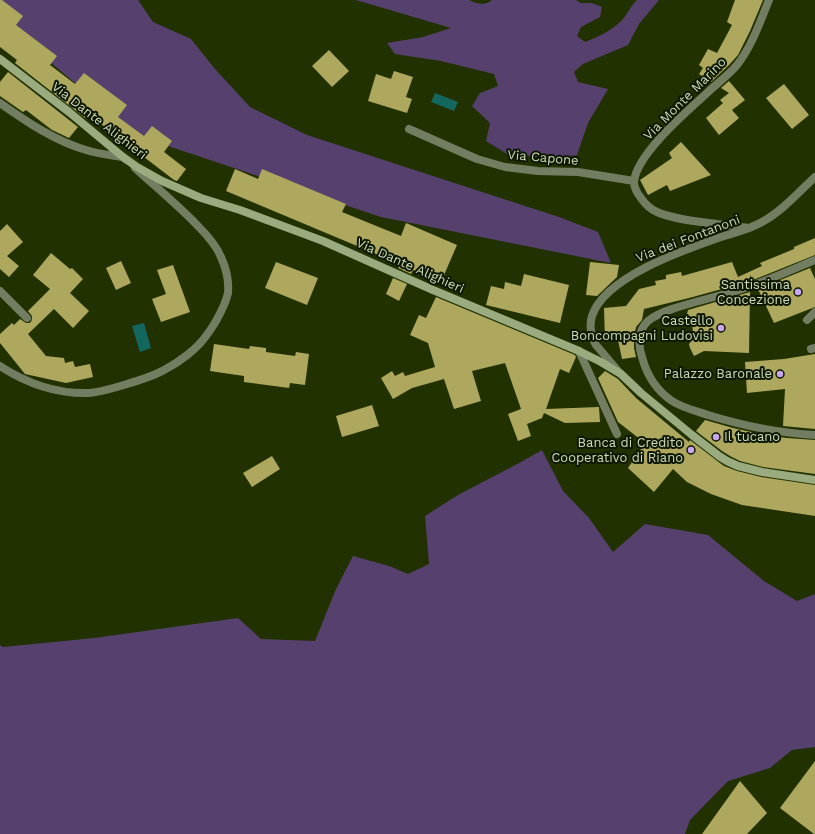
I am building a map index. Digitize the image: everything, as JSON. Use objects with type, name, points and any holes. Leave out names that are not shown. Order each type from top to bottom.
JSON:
[{"type":"main road","name":"Via Dante Alighieri","points":[[0,59],[69,112],[123,157],[151,175],[201,198],[240,210],[323,241],[433,290],[579,351],[621,374],[692,435],[719,456],[733,464],[762,472],[815,480]]},
{"type":"street","name":"Via Monte Marino","points":[[634,181],[639,167],[652,147],[706,93],[726,76],[743,57],[769,0]]},
{"type":"street","points":[[0,103],[54,138],[87,150],[123,157],[191,219],[209,238],[218,250],[224,266],[228,288],[226,300],[216,320],[202,340],[190,352],[173,365],[152,376],[102,391],[87,393],[68,392],[38,386],[0,366]]},
{"type":"street","name":"Via Capone","points":[[409,129],[477,159],[504,167],[538,171],[578,172],[634,181]]},
{"type":"street","name":"Via dei Fontanoni","points":[[621,374],[596,345],[591,332],[590,323],[593,312],[604,296],[631,275],[646,267],[761,223],[789,203],[815,177]]},
{"type":"street","points":[[634,181],[634,186],[638,195],[644,203],[656,211],[684,220],[749,228]]},
{"type":"street","points":[[815,260],[742,289],[693,302],[660,313],[646,322],[642,328],[640,338],[640,347],[645,367],[653,384],[676,404],[688,409],[758,428],[787,433],[815,435]]},
{"type":"street","points":[[0,291],[27,318]]},
{"type":"street","points":[[807,320],[815,312]]},
{"type":"street","points":[[579,351],[617,434]]},
{"type":"street","points":[[659,407],[668,398]]},
{"type":"shaded area","points":[[0,0],[138,0],[153,22],[191,39],[215,69],[250,107],[307,135],[559,217],[598,232],[611,263],[381,217],[138,136],[0,20]]},
{"type":"shaded area","points":[[356,0],[469,0],[481,4],[492,0],[576,0],[581,3],[592,3],[602,7],[600,17],[581,27],[577,36],[585,42],[603,34],[616,25],[622,20],[637,0],[659,0],[639,24],[628,45],[583,64],[574,72],[578,82],[608,89],[588,123],[577,155],[552,158],[507,154],[486,141],[490,123],[472,106],[480,93],[498,86],[494,74],[441,61],[395,54],[387,43],[423,37],[451,28]]},
{"type":"shaded area","points":[[542,450],[563,491],[589,518],[613,552],[645,524],[708,535],[764,581],[797,601],[815,594],[815,747],[792,750],[770,768],[728,781],[690,820],[685,834],[0,834],[0,645],[3,647],[94,638],[238,618],[261,639],[315,641],[336,589],[353,556],[389,566],[408,574],[429,564],[425,516],[458,495]]},
{"type":"water","points":[[435,93],[458,102],[454,111],[431,102]]},
{"type":"water","points":[[144,323],[151,348],[140,352],[132,326]]},
{"type":"building","points":[[0,0],[23,16],[16,25],[57,56],[50,65],[75,84],[84,73],[127,105],[118,117],[144,136],[152,126],[172,141],[164,152],[186,169],[177,181],[88,114],[85,118],[15,63],[17,60],[0,47]]},
{"type":"building","points":[[735,0],[763,0],[738,55],[711,82],[699,74],[703,68],[699,65],[708,49],[717,53],[732,25],[727,22]]},
{"type":"building","points":[[329,50],[349,71],[332,87],[312,66]]},
{"type":"building","points":[[394,71],[413,77],[406,97],[412,99],[407,113],[368,101],[376,74],[391,79]]},
{"type":"building","points":[[8,72],[78,127],[69,138],[52,130],[26,110],[23,112],[0,96],[0,82]]},
{"type":"building","points":[[729,81],[745,100],[732,110],[739,118],[719,135],[706,118],[723,103],[720,100],[729,93],[721,88]]},
{"type":"building","points":[[784,84],[809,115],[792,129],[766,98]]},
{"type":"building","points":[[681,142],[711,175],[670,191],[667,185],[648,195],[640,180],[672,158],[669,153]]},
{"type":"building","points":[[235,169],[258,179],[262,169],[346,204],[342,212],[401,236],[406,223],[457,245],[441,282],[413,270],[411,274],[398,268],[400,264],[226,191]]},
{"type":"building","points":[[7,224],[23,242],[7,256],[19,266],[9,277],[0,269],[0,231]]},
{"type":"building","points":[[815,238],[815,255],[753,280],[750,275],[750,280],[740,284],[644,309],[642,320],[636,327],[634,337],[636,357],[622,359],[618,340],[605,339],[604,308],[626,306],[639,289],[656,285],[655,281],[666,279],[666,275],[681,272],[682,276],[732,262],[738,277],[762,266],[760,263],[794,249],[794,247]]},
{"type":"building","points":[[51,253],[70,269],[72,268],[83,279],[70,293],[89,311],[73,328],[54,309],[28,334],[46,356],[64,358],[65,363],[73,361],[75,367],[90,364],[93,377],[66,383],[25,374],[0,343],[0,334],[12,323],[14,325],[20,319],[26,323],[31,322],[32,316],[28,311],[50,289],[33,275]]},
{"type":"building","points":[[121,261],[131,283],[116,290],[106,268]]},
{"type":"building","points":[[276,262],[318,278],[307,305],[265,288]]},
{"type":"building","points":[[590,262],[619,265],[617,277],[597,296],[586,295]]},
{"type":"building","points":[[173,265],[190,312],[161,322],[152,299],[166,294],[157,270]]},
{"type":"building","name":"Santissima Concezione","points":[[810,268],[815,279],[815,307],[774,323],[758,289]]},
{"type":"building","points":[[524,274],[569,285],[560,323],[486,305],[491,286],[504,289],[505,282],[521,286]]},
{"type":"building","points":[[393,278],[407,284],[399,301],[386,294]]},
{"type":"building","name":"Castello Boncompagni Ludovisi","points":[[750,292],[749,353],[704,351],[694,356],[689,344],[693,339],[693,332],[692,323],[688,319],[688,310]]},
{"type":"building","points":[[436,297],[575,355],[576,357],[569,373],[560,369],[546,409],[599,407],[600,422],[565,423],[544,413],[542,418],[527,424],[531,436],[518,441],[508,414],[521,409],[505,363],[472,371],[481,401],[454,409],[444,379],[412,388],[393,399],[381,378],[392,371],[395,376],[403,372],[405,376],[435,367],[428,343],[410,335],[419,315],[426,318]]},
{"type":"building","points":[[214,344],[249,349],[250,346],[266,348],[266,352],[295,356],[296,352],[309,354],[305,385],[290,383],[289,388],[244,382],[244,376],[210,371]]},
{"type":"building","name":"Palazzo Baronale","points":[[815,354],[815,429],[783,426],[785,389],[747,393],[745,362],[784,359]]},
{"type":"building","points":[[605,371],[618,379],[636,398],[689,442],[690,440],[724,466],[761,477],[815,485],[815,516],[742,505],[711,494],[687,482],[673,469],[654,492],[628,468],[645,443],[618,422],[598,378]]},
{"type":"building","points":[[372,405],[379,426],[342,437],[336,416]]},
{"type":"building","points":[[705,420],[760,434],[815,440],[815,474],[763,467],[740,461],[722,451],[696,431]]},
{"type":"building","points":[[272,456],[280,469],[252,487],[243,473]]},
{"type":"building","points":[[815,761],[815,834],[814,834],[780,808]]},
{"type":"building","points":[[740,781],[767,813],[747,834],[702,834]]},
{"type":"place","name":"Santissima Concezione","points":[[798,292]]},
{"type":"place","name":"Castello Boncompagni Ludovisi","points":[[721,328]]},
{"type":"place","name":"Palazzo Baronale","points":[[780,374]]},
{"type":"place","name":"Il tucano","points":[[716,437]]},
{"type":"place","name":"Banca di Credito Cooperativo di Riano","points":[[691,450]]}]
